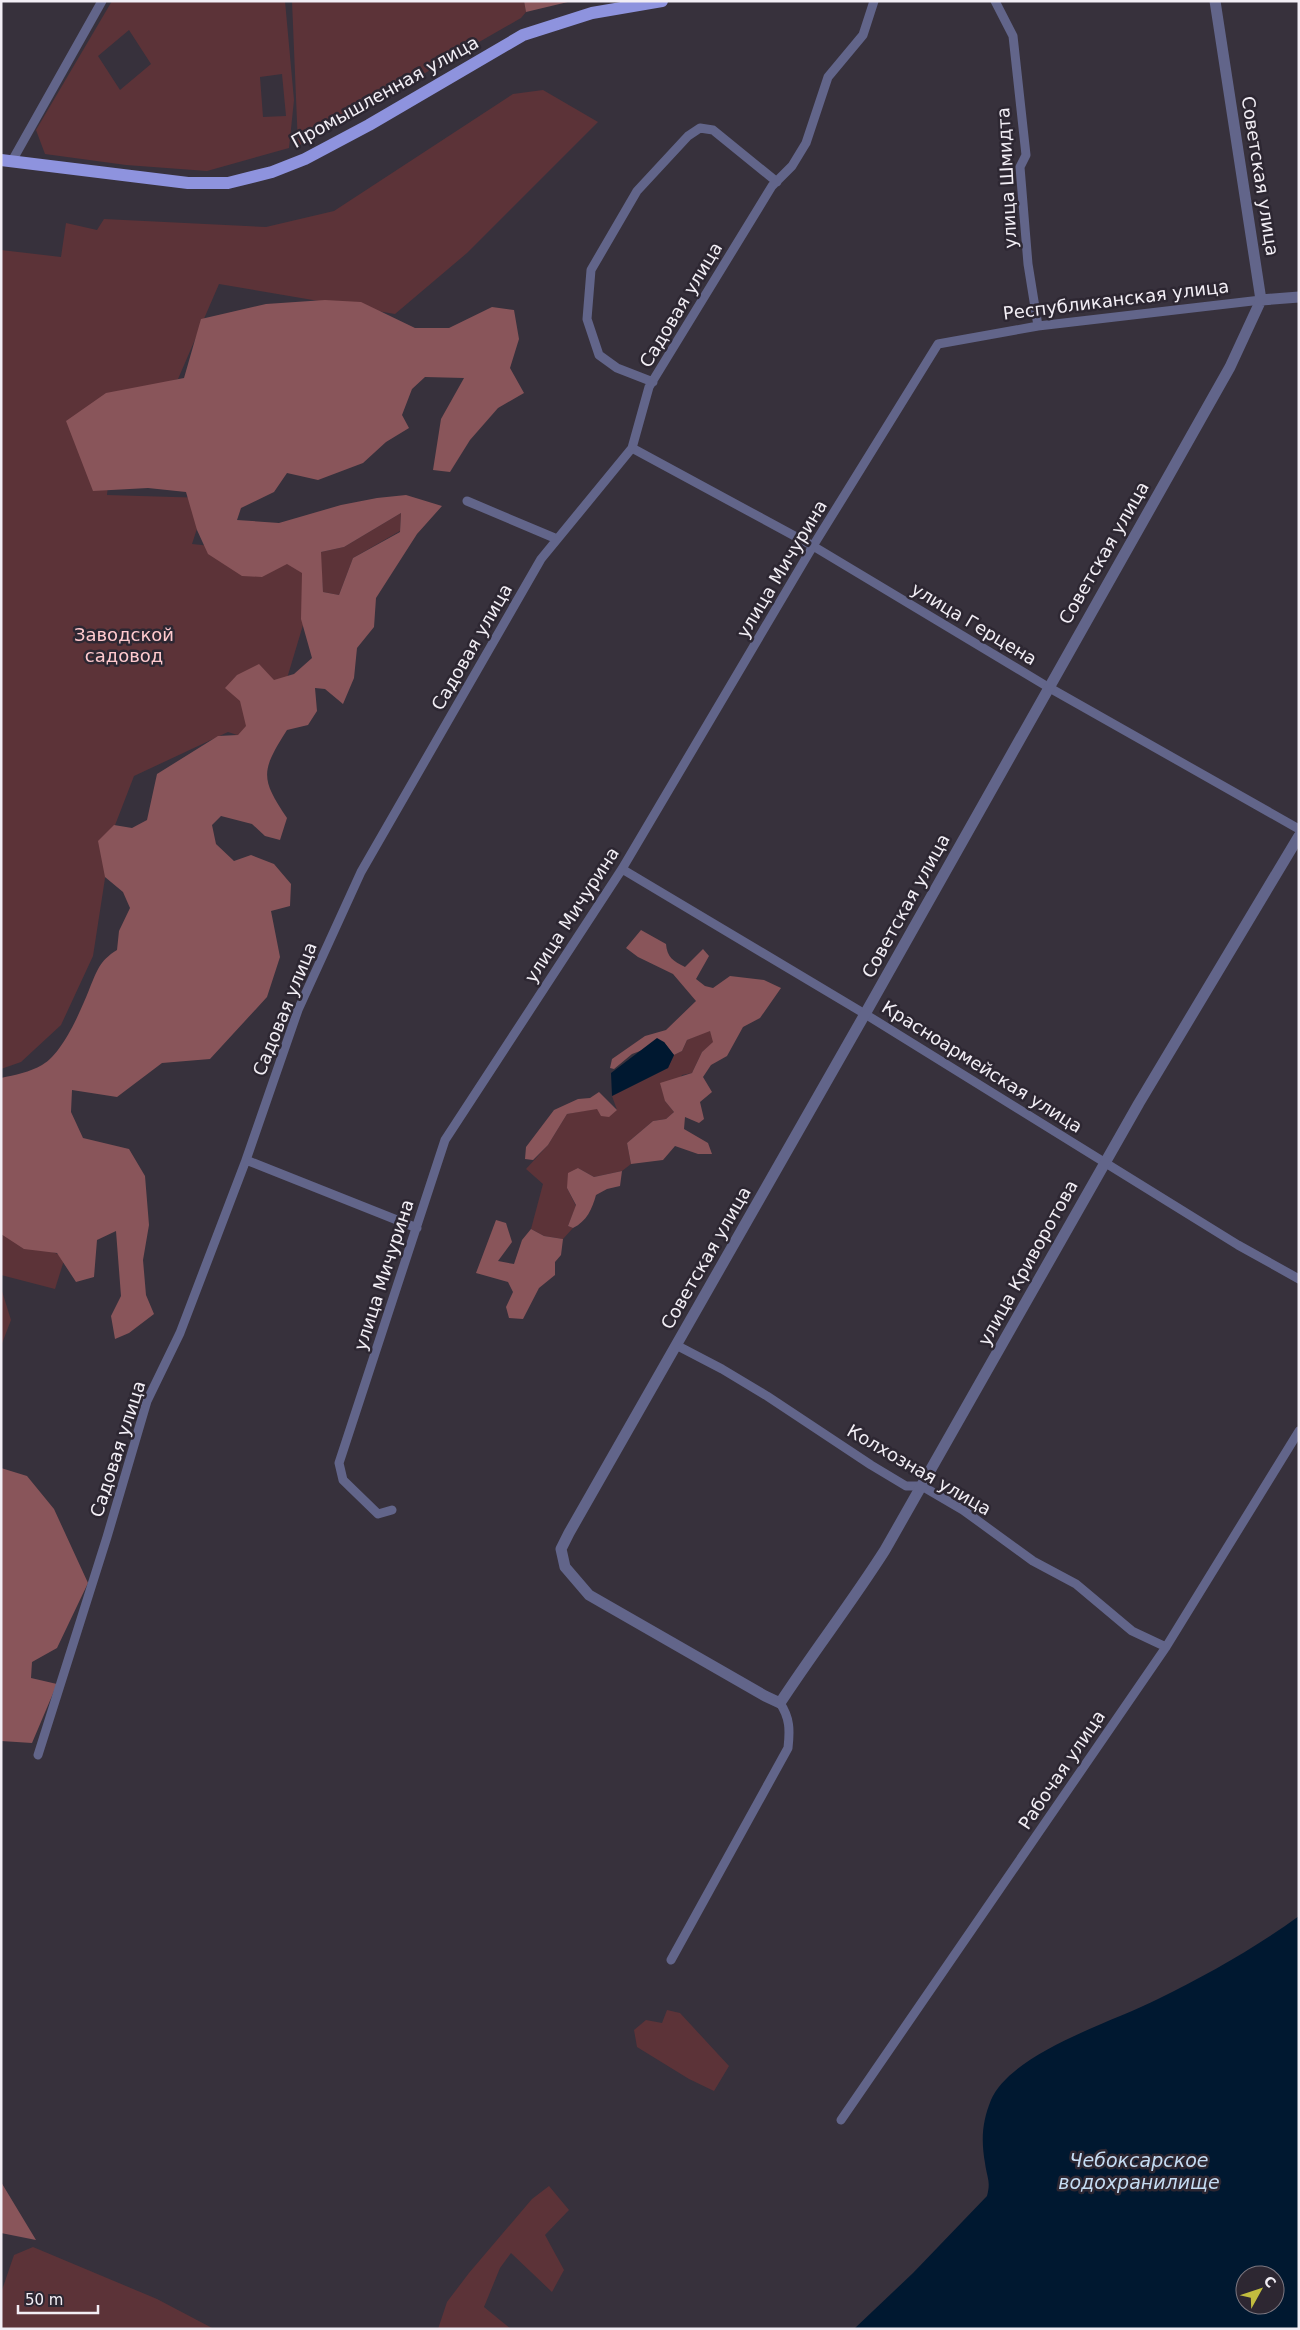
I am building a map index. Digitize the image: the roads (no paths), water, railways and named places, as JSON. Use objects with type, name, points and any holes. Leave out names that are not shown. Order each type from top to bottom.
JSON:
[{"type":"main road","name":"Промышленная улица","points":[[7,161],[188,183],[228,183],[272,172],[305,159],[369,125],[523,34],[592,13],[662,1]]},
{"type":"street","points":[[7,161],[102,1]]},
{"type":"street","name":"Садовая улица","points":[[38,1755],[107,1537],[147,1401],[180,1333],[246,1160],[298,1010],[361,872],[541,559],[632,448],[652,382],[777,182],[792,166],[806,143],[828,78],[863,35],[874,1]]},
{"type":"street","name":"улица Шмидта","points":[[995,1],[1013,36],[1026,155],[1020,167],[1028,264],[1038,326]]},
{"type":"street","name":"Советская улица","points":[[780,1703],[589,1594],[565,1567],[561,1549],[866,1014],[1048,687],[1230,367],[1261,300],[1215,1]]},
{"type":"street","points":[[652,382],[617,368],[599,355],[587,319],[591,270],[637,191],[688,136],[700,128],[713,130],[777,182]]},
{"type":"street","name":"Республиканская улица","points":[[938,344],[1038,326],[1261,300],[1299,298]]},
{"type":"street","name":"улица Мичурина","points":[[392,1510],[378,1514],[343,1480],[340,1463],[418,1228],[445,1140],[622,868],[814,546],[938,344]]},
{"type":"street","name":"улица Герцена","points":[[632,448],[814,546],[1048,687],[1299,829]]},
{"type":"street","points":[[466,501],[557,540]]},
{"type":"street","name":"улица Криворотова","points":[[780,1703],[807,1661],[850,1605],[922,1486],[1105,1163],[1299,836]]},
{"type":"street","name":"Красноармейская улица","points":[[622,868],[866,1014],[1238,1245],[1299,1279]]},
{"type":"street","points":[[246,1160],[418,1228]]},
{"type":"street","name":"Колхозная улица","points":[[676,1345],[722,1369],[767,1396],[870,1465],[906,1486],[922,1486],[963,1510],[1033,1561],[1076,1584],[1132,1631],[1166,1647]]},
{"type":"street","name":"Рабочая улица","points":[[841,2120],[1166,1647],[1299,1431]]},
{"type":"street","points":[[671,1960],[788,1748],[790,1728],[787,1714],[780,1703]]},
{"type":"water","points":[[657,1038],[664,1042],[674,1055],[668,1068],[612,1096],[611,1073]]},
{"type":"water","name":"Чебоксарское водохранилище","points":[[1299,1916],[1299,2329],[854,2329],[913,2273],[987,2196],[989,2183],[983,2147],[983,2131],[991,2100],[1002,2083],[1020,2067],[1041,2053],[1091,2028],[1158,1999],[1248,1950]]},
{"type":"park label","name":"Заводской садовод","points":[[124,645]]}]
